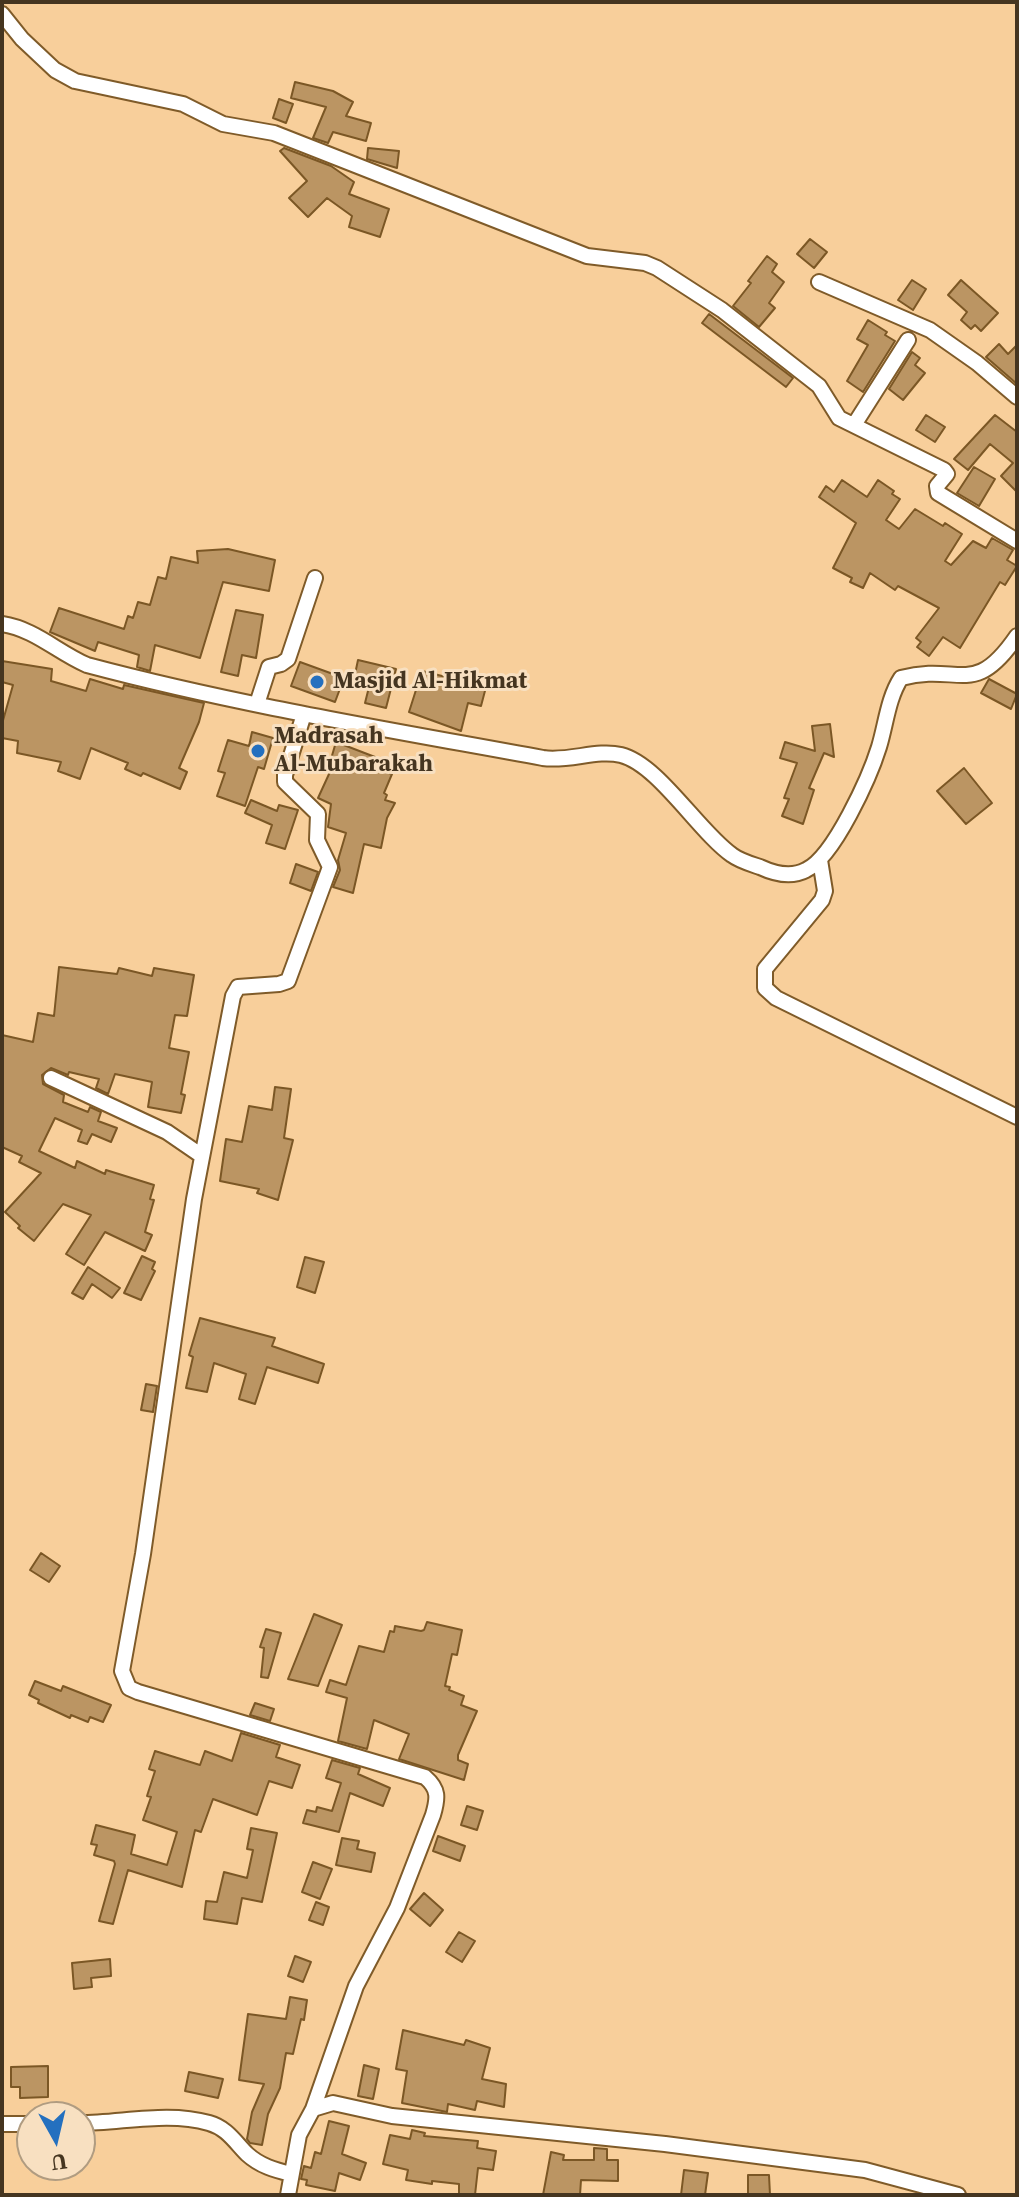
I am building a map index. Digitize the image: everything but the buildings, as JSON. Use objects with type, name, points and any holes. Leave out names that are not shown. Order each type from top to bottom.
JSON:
[{"type":"street","points":[[2,14],[40,57],[75,81],[188,106],[223,124],[274,133],[587,256],[651,265],[722,310],[819,386],[837,415],[944,470],[947,474],[937,486],[938,493],[1017,541]]},
{"type":"street","points":[[819,282],[930,330],[977,363],[1017,397]]},
{"type":"street","points":[[854,425],[908,340]]},
{"type":"street","points":[[257,704],[269,667],[288,659],[315,578]]},
{"type":"street","points":[[2,624],[33,633],[87,665],[304,714],[560,761],[617,754],[632,759],[663,785],[732,855],[776,874],[807,870],[820,860],[838,836],[878,750],[895,688],[901,678],[924,674],[975,675],[989,669],[1017,636]]},
{"type":"street","points":[[288,2195],[299,2135],[313,2109],[356,1986],[397,1908],[438,1799],[437,1790],[425,1777],[138,1692],[129,1688],[124,1680],[123,1655],[143,1554],[202,1156],[236,990],[242,986],[288,981],[330,867],[317,840],[318,814],[285,782],[304,714]]},
{"type":"street","points":[[820,860],[825,891],[822,900],[765,969],[765,988],[776,998],[1017,1117]]},
{"type":"street","points":[[51,1078],[167,1132],[202,1156]]},
{"type":"street","points":[[313,2109],[333,2103],[392,2116],[665,2144],[865,2170],[958,2195]]},
{"type":"street","points":[[96,2122],[166,2118],[210,2123],[230,2135],[248,2155],[267,2168],[291,2174]]},
{"type":"place","name":"Masjid Al-Hikmat","points":[[317,682]]},
{"type":"place","name":"Madrasah Al-Mubarakah","points":[[258,751]]}]
